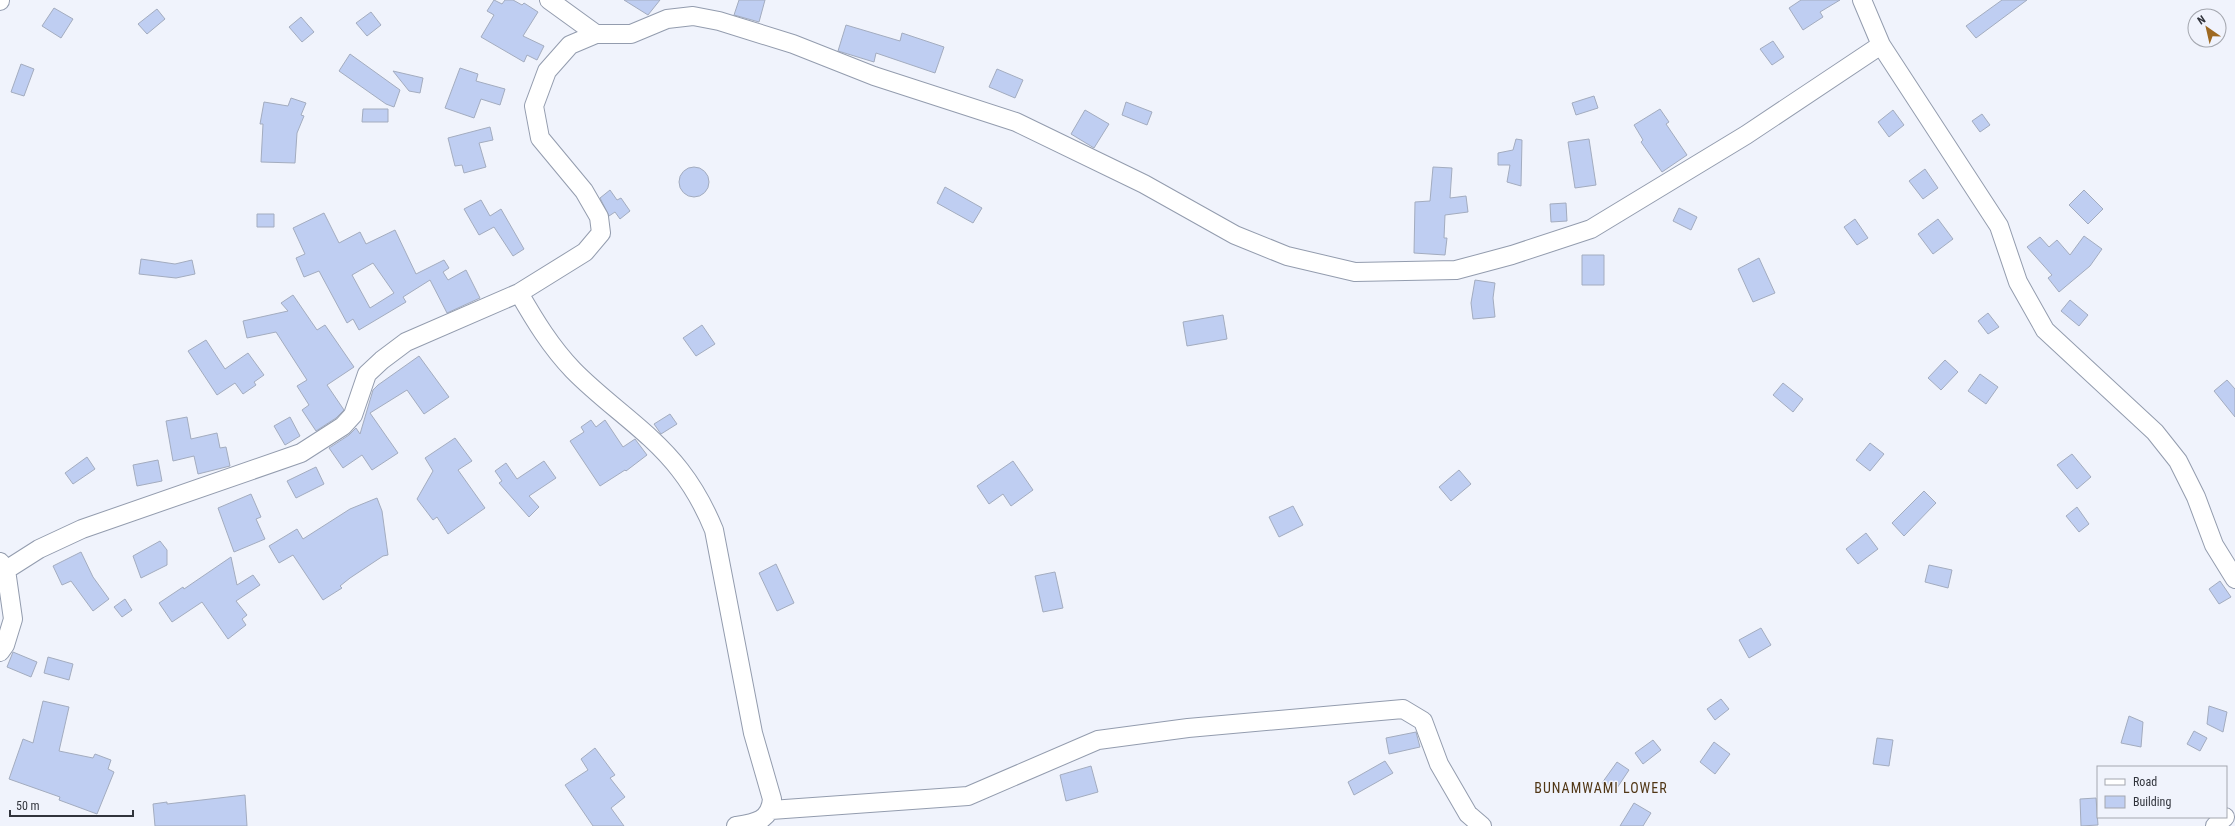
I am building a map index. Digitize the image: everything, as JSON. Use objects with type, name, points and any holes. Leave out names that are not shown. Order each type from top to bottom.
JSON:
[{"type":"street","points":[[548,0],[596,34]]},
{"type":"street","points":[[1862,0],[1882,45],[1998,226],[2018,282],[2045,330],[2155,432],[2178,461],[2196,497],[2214,545],[2235,579]]},
{"type":"street","points":[[0,652],[5,645],[13,619],[3,566],[82,530],[301,453],[343,426],[353,414],[367,374],[382,360],[406,342],[519,293],[585,252],[601,233],[599,217],[584,192],[540,138],[534,106],[547,71],[570,45],[596,34],[631,34],[667,19],[693,16],[741,28],[793,44],[874,76],[1016,122],[1144,184],[1235,235],[1287,256],[1355,272],[1456,270],[1512,255],[1591,229],[1746,135],[1882,45]]},
{"type":"street","points":[[519,293],[543,334],[572,369],[601,397],[649,437],[679,468],[701,499],[714,530],[753,733],[772,799],[771,810],[761,820],[736,826]]},
{"type":"street","points":[[771,810],[968,796],[1098,740],[1188,728],[1403,709],[1423,721],[1439,764],[1468,814],[1482,826]]},
{"type":"street","points":[[2227,814],[2235,807]]},
{"type":"street","points":[[2215,826],[2223,818]]},
{"type":"building","points":[[494,0],[502,4],[505,0],[513,0],[522,5],[524,3],[538,12],[523,36],[544,46],[537,60],[527,55],[524,62],[481,37],[494,15],[487,11]]},
{"type":"building","points":[[624,0],[660,0],[648,15]]},
{"type":"building","points":[[739,0],[765,0],[759,22],[734,15]]},
{"type":"building","points":[[1801,0],[1840,0],[1820,12],[1823,17],[1803,30],[1789,8]]},
{"type":"building","points":[[2002,0],[2027,0],[1976,38],[1966,26]]},
{"type":"building","points":[[54,8],[73,19],[61,38],[42,26]]},
{"type":"building","points":[[157,9],[165,19],[147,34],[138,24]]},
{"type":"building","points":[[371,12],[381,25],[367,36],[356,23]]},
{"type":"building","points":[[301,17],[314,32],[302,42],[289,27]]},
{"type":"building","points":[[846,25],[900,41],[902,33],[944,47],[935,73],[876,53],[874,62],[838,51]]},
{"type":"building","points":[[1773,41],[1784,57],[1772,65],[1760,49]]},
{"type":"building","points":[[350,54],[400,90],[394,107],[386,104],[339,71]]},
{"type":"building","points":[[21,64],[34,69],[24,96],[11,92]]},
{"type":"building","points":[[460,68],[478,74],[476,81],[505,89],[500,105],[481,99],[474,118],[445,108]]},
{"type":"building","points":[[997,69],[1023,80],[1015,98],[989,87]]},
{"type":"building","points":[[393,71],[423,78],[420,93],[409,91]]},
{"type":"building","points":[[1594,96],[1598,108],[1576,115],[1572,103]]},
{"type":"building","points":[[291,98],[306,103],[301,115],[304,116],[297,133],[295,163],[261,162],[263,124],[260,124],[264,102],[288,106]]},
{"type":"building","points":[[1126,102],[1152,112],[1147,125],[1122,115]]},
{"type":"building","points":[[363,109],[388,109],[388,122],[362,122]]},
{"type":"building","points":[[1660,109],[1669,122],[1666,124],[1687,155],[1662,172],[1641,142],[1643,140],[1634,125]]},
{"type":"building","points":[[1085,110],[1109,124],[1094,148],[1071,134]]},
{"type":"building","points":[[1893,110],[1904,125],[1889,137],[1878,122]]},
{"type":"building","points":[[1982,114],[1990,125],[1980,132],[1972,121]]},
{"type":"building","points":[[490,127],[493,140],[479,143],[486,167],[464,173],[462,165],[455,166],[448,138]]},
{"type":"building","points":[[1516,139],[1522,140],[1521,186],[1507,182],[1510,165],[1498,165],[1498,153],[1513,150]]},
{"type":"building","points":[[1589,139],[1596,185],[1575,188],[1568,142]]},
{"type":"building","points":[[694,167],[705,171],[709,182],[705,193],[694,197],[683,193],[679,182],[683,171]]},
{"type":"building","points":[[1433,167],[1452,168],[1450,198],[1466,196],[1468,212],[1445,215],[1444,238],[1447,238],[1445,255],[1414,253],[1415,202],[1430,201]]},
{"type":"building","points":[[1925,169],[1938,188],[1923,199],[1909,181]]},
{"type":"building","points":[[945,187],[982,208],[973,223],[937,203]]},
{"type":"building","points":[[610,190],[617,200],[621,198],[630,211],[620,219],[615,212],[609,216],[600,198]]},
{"type":"building","points":[[2084,190],[2103,209],[2088,224],[2069,205]]},
{"type":"building","points":[[481,200],[490,216],[501,209],[524,249],[513,256],[494,227],[479,235],[464,209]]},
{"type":"building","points":[[1566,203],[1567,221],[1551,222],[1550,204]]},
{"type":"building","points":[[1679,208],[1697,217],[1691,230],[1673,221]]},
{"type":"building","points":[[324,213],[339,243],[360,232],[366,244],[395,230],[416,274],[444,260],[449,268],[443,272],[448,280],[466,270],[480,298],[447,313],[430,280],[403,297],[406,302],[359,330],[353,319],[347,323],[319,271],[304,277],[296,258],[305,254],[293,228]],"holes":[[[373,263],[394,293],[370,308],[352,275]]]},
{"type":"building","points":[[257,214],[274,214],[274,227],[257,227]]},
{"type":"building","points":[[1855,219],[1868,238],[1857,245],[1844,227]]},
{"type":"building","points":[[1938,219],[1953,239],[1933,254],[1918,234]]},
{"type":"building","points":[[2084,236],[2102,249],[2090,266],[2059,292],[2048,278],[2052,275],[2027,247],[2040,237],[2049,247],[2057,240],[2070,255]]},
{"type":"building","points":[[1582,255],[1604,255],[1604,285],[1582,285]]},
{"type":"building","points":[[1759,258],[1775,293],[1753,302],[1738,269]]},
{"type":"building","points":[[141,259],[175,264],[192,260],[195,274],[176,278],[139,274]]},
{"type":"building","points":[[1475,280],[1495,283],[1493,298],[1495,317],[1473,319],[1471,303]]},
{"type":"building","points":[[293,295],[317,330],[325,325],[354,367],[327,385],[344,410],[336,418],[316,431],[302,410],[309,405],[297,386],[307,380],[276,332],[247,338],[243,321],[288,311],[281,303]]},
{"type":"building","points":[[2070,300],[2088,315],[2079,326],[2061,311]]},
{"type":"building","points":[[1988,313],[1999,327],[1988,334],[1978,321]]},
{"type":"building","points":[[1223,315],[1227,339],[1187,346],[1183,322]]},
{"type":"building","points":[[702,325],[715,344],[696,356],[683,338]]},
{"type":"building","points":[[206,340],[225,369],[248,353],[264,375],[254,382],[256,385],[243,394],[235,383],[217,395],[188,351]]},
{"type":"building","points":[[419,356],[449,397],[424,414],[407,390],[370,413],[398,453],[372,470],[362,455],[343,468],[329,448],[349,435],[356,428],[360,434],[373,390]]},
{"type":"building","points":[[1945,360],[1958,372],[1941,390],[1928,378]]},
{"type":"building","points":[[1980,374],[1998,387],[1986,404],[1968,391]]},
{"type":"building","points":[[2227,380],[2235,389],[2235,417],[2214,391]]},
{"type":"building","points":[[1783,383],[1803,399],[1793,412],[1773,395]]},
{"type":"building","points":[[670,414],[677,424],[661,434],[654,424]]},
{"type":"building","points":[[187,417],[191,439],[217,433],[220,448],[226,447],[230,466],[198,474],[194,456],[173,461],[166,421]]},
{"type":"building","points":[[290,417],[300,436],[285,445],[274,426]]},
{"type":"building","points":[[591,420],[596,427],[605,420],[623,447],[635,439],[647,455],[626,471],[625,470],[600,486],[570,441],[584,432],[581,427]]},
{"type":"building","points":[[455,438],[472,461],[458,470],[485,508],[448,534],[437,517],[433,520],[417,499],[433,471],[425,458]]},
{"type":"building","points":[[1870,443],[1884,454],[1870,471],[1856,460]]},
{"type":"building","points":[[2072,454],[2091,477],[2077,489],[2057,465]]},
{"type":"building","points":[[87,457],[95,469],[73,484],[65,473]]},
{"type":"building","points":[[158,460],[162,481],[137,486],[133,465]]},
{"type":"building","points":[[544,461],[556,478],[529,496],[539,507],[529,517],[499,483],[502,481],[495,471],[506,463],[517,479]]},
{"type":"building","points":[[1013,461],[1033,490],[1011,506],[1003,494],[989,504],[977,486]]},
{"type":"building","points":[[316,467],[324,484],[296,498],[287,481]]},
{"type":"building","points":[[1459,470],[1471,484],[1451,501],[1439,487]]},
{"type":"building","points":[[1924,491],[1936,503],[1904,536],[1892,523]]},
{"type":"building","points":[[251,494],[261,517],[256,519],[265,539],[234,552],[218,508]]},
{"type":"building","points":[[377,498],[382,511],[388,555],[383,556],[350,578],[340,586],[342,588],[323,600],[293,555],[279,563],[269,546],[297,529],[303,539],[350,509]]},
{"type":"building","points":[[1293,506],[1303,525],[1279,537],[1269,517]]},
{"type":"building","points":[[2077,507],[2089,524],[2079,532],[2066,516]]},
{"type":"building","points":[[1866,533],[1878,549],[1858,564],[1846,549]]},
{"type":"building","points":[[160,541],[167,550],[167,565],[141,578],[133,556]]},
{"type":"building","points":[[81,552],[93,577],[109,599],[93,611],[71,581],[62,585],[53,566]]},
{"type":"building","points":[[231,557],[237,585],[253,575],[260,585],[236,601],[247,615],[242,619],[246,625],[228,639],[202,602],[172,622],[159,603],[183,587],[184,589]]},
{"type":"building","points":[[776,564],[794,603],[777,611],[759,573]]},
{"type":"building","points":[[1929,565],[1952,570],[1948,588],[1925,582]]},
{"type":"building","points":[[1055,572],[1063,608],[1043,612],[1035,576]]},
{"type":"building","points":[[2220,581],[2231,597],[2219,604],[2209,589]]},
{"type":"building","points":[[125,599],[132,610],[122,617],[114,607]]},
{"type":"building","points":[[1761,628],[1771,645],[1749,658],[1739,640]]},
{"type":"building","points":[[13,652],[37,662],[31,677],[7,667]]},
{"type":"building","points":[[48,657],[73,664],[69,680],[44,673]]},
{"type":"building","points":[[1721,699],[1729,709],[1715,720],[1707,709]]},
{"type":"building","points":[[43,701],[69,707],[59,751],[93,758],[95,754],[111,760],[108,769],[114,772],[97,814],[59,800],[60,797],[9,779],[23,739],[33,743]]},
{"type":"building","points":[[2209,706],[2227,712],[2223,732],[2207,724]]},
{"type":"building","points":[[2129,716],[2143,722],[2141,747],[2121,743]]},
{"type":"building","points":[[2194,731],[2207,738],[2200,751],[2187,744]]},
{"type":"building","points":[[1416,732],[1420,747],[1389,754],[1386,738]]},
{"type":"building","points":[[1877,738],[1893,740],[1889,766],[1873,764]]},
{"type":"building","points":[[1653,740],[1661,750],[1643,764],[1635,753]]},
{"type":"building","points":[[1714,742],[1730,754],[1715,774],[1700,762]]},
{"type":"building","points":[[595,748],[615,775],[610,778],[625,797],[611,808],[624,826],[593,826],[565,785],[588,770],[581,759]]},
{"type":"building","points":[[1385,761],[1393,773],[1354,795],[1348,782]]},
{"type":"building","points":[[1617,762],[1629,770],[1615,791],[1602,783]]},
{"type":"building","points":[[1091,766],[1098,792],[1066,801],[1060,775]]},
{"type":"building","points":[[245,795],[247,826],[155,826],[153,804],[167,802],[167,804]]},
{"type":"building","points":[[2096,798],[2098,825],[2081,826],[2080,799]]},
{"type":"building","points":[[1634,803],[1651,813],[1643,826],[1620,826]]},
{"type":"district","name":"BUNAMWAMI LOWER","points":[[1601,788]]}]
